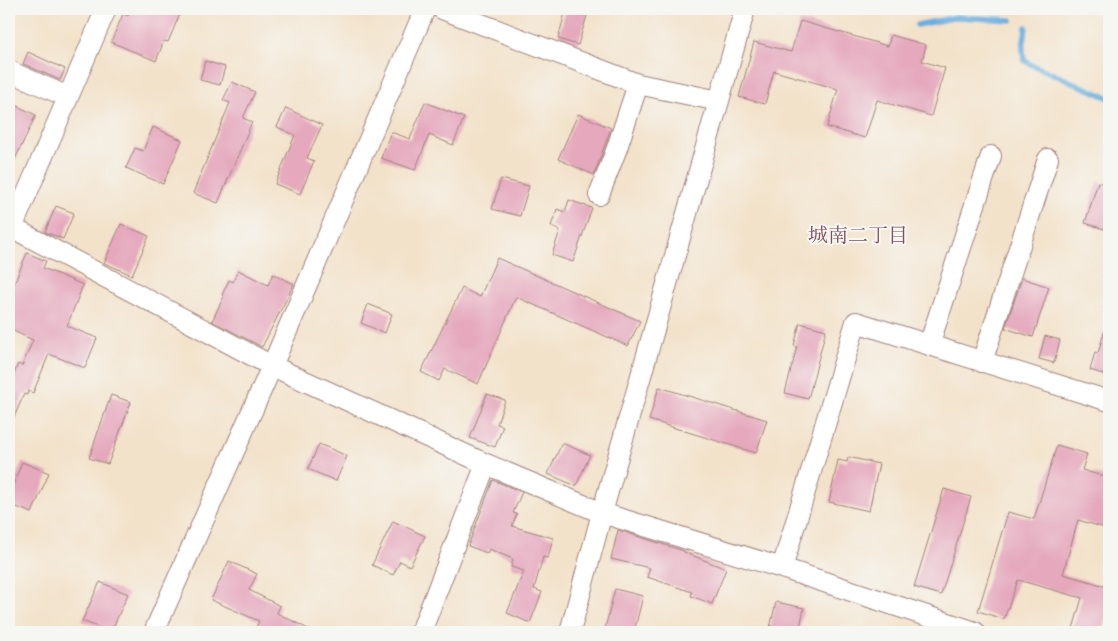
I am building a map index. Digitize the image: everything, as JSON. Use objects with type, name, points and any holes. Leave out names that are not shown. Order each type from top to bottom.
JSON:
[{"type":"street","points":[[106,9],[10,230],[272,366],[486,464],[602,513],[782,568],[975,632]]},
{"type":"street","points":[[154,632],[272,366],[425,9]]},
{"type":"street","points":[[442,9],[638,84],[718,101]]},
{"type":"street","points":[[570,632],[718,101],[746,9]]},
{"type":"street","points":[[9,71],[68,97]]},
{"type":"street","points":[[599,195],[638,84]]},
{"type":"street","points":[[929,345],[991,156]]},
{"type":"street","points":[[982,362],[1048,159]]},
{"type":"street","points":[[782,568],[856,322],[1109,402]]},
{"type":"street","points":[[421,632],[486,464]]},
{"type":"building","points":[[131,9],[182,9],[168,42],[164,41],[156,61],[111,42],[123,14],[128,16]]},
{"type":"building","points":[[566,9],[589,9],[578,45],[558,39]]},
{"type":"building","points":[[800,21],[888,46],[891,35],[926,45],[922,61],[945,68],[931,116],[877,100],[865,138],[827,127],[838,89],[774,71],[765,104],[739,97],[754,42],[791,52]]},
{"type":"building","points":[[28,52],[65,69],[60,80],[23,64]]},
{"type":"building","points":[[205,61],[225,67],[220,85],[200,80]]},
{"type":"building","points":[[232,82],[255,92],[243,118],[252,122],[218,203],[193,193],[230,103],[223,100]]},
{"type":"building","points":[[9,102],[36,115],[9,172]]},
{"type":"building","points":[[425,102],[464,118],[453,145],[429,135],[415,170],[381,158],[391,132],[410,139]]},
{"type":"building","points":[[286,108],[322,125],[307,158],[314,161],[300,194],[275,184],[295,135],[277,127]]},
{"type":"building","points":[[578,114],[611,128],[594,175],[558,159]]},
{"type":"building","points":[[153,127],[182,140],[163,184],[126,168],[135,148],[143,151]]},
{"type":"building","points":[[501,179],[529,186],[520,216],[492,209]]},
{"type":"building","points":[[1098,182],[1109,185],[1109,212],[1104,229],[1085,223]]},
{"type":"building","points":[[569,200],[592,208],[573,262],[552,255],[560,230],[551,226],[557,209],[565,212]]},
{"type":"building","points":[[56,206],[74,213],[63,239],[45,232]]},
{"type":"building","points":[[121,224],[149,236],[132,275],[104,263]]},
{"type":"building","points":[[27,253],[46,261],[43,268],[83,285],[67,326],[97,338],[85,368],[49,354],[33,393],[28,391],[27,395],[24,394],[9,429],[9,372],[14,374],[18,364],[22,366],[33,340],[9,329],[9,296]]},
{"type":"building","points":[[497,258],[640,321],[628,346],[516,297],[478,384],[445,369],[439,381],[421,372],[462,288],[480,297]]},
{"type":"building","points":[[238,270],[268,285],[273,274],[294,284],[262,347],[212,321],[224,296],[222,295],[229,280],[233,282]]},
{"type":"building","points":[[1022,278],[1049,287],[1033,337],[1005,328]]},
{"type":"building","points":[[368,304],[392,314],[385,333],[361,323]]},
{"type":"building","points":[[800,323],[826,330],[808,399],[785,393],[797,347],[794,346]]},
{"type":"building","points":[[1106,326],[1109,326],[1109,376],[1090,370],[1095,352],[1098,353]]},
{"type":"building","points":[[1045,336],[1060,340],[1054,363],[1039,359]]},
{"type":"building","points":[[659,387],[767,420],[756,453],[649,420]]},
{"type":"building","points":[[487,394],[505,400],[497,424],[503,426],[495,447],[470,438]]},
{"type":"building","points":[[111,395],[131,402],[108,464],[89,458]]},
{"type":"building","points":[[562,443],[590,455],[576,486],[548,474]]},
{"type":"building","points":[[319,444],[347,456],[336,481],[308,469]]},
{"type":"building","points":[[1057,445],[1087,454],[1082,470],[1109,478],[1109,515],[1105,528],[1078,520],[1063,574],[1109,587],[1109,610],[1103,632],[1072,632],[1082,598],[1018,580],[1004,619],[978,611],[1008,512],[1034,519]]},
{"type":"building","points":[[848,457],[879,464],[869,511],[829,502],[838,460],[847,462]]},
{"type":"building","points":[[22,462],[49,473],[32,513],[9,504],[9,495]]},
{"type":"building","points":[[493,480],[522,492],[513,513],[517,514],[512,526],[553,538],[548,558],[543,557],[534,589],[542,592],[530,623],[507,613],[524,571],[511,567],[513,559],[489,549],[487,553],[468,546]]},
{"type":"building","points":[[944,489],[971,497],[941,595],[914,587]]},
{"type":"building","points":[[393,521],[425,536],[410,566],[400,561],[393,575],[372,565]]},
{"type":"building","points":[[618,530],[684,551],[726,569],[712,604],[691,596],[692,592],[647,577],[650,568],[611,559]]},
{"type":"building","points":[[229,561],[257,574],[249,590],[280,606],[277,613],[314,632],[254,632],[259,621],[211,600]]},
{"type":"building","points":[[100,582],[128,594],[111,632],[82,621]]},
{"type":"building","points":[[615,589],[643,596],[634,632],[604,632]]},
{"type":"building","points":[[776,602],[804,608],[799,632],[769,632]]},
{"type":"waterway","points":[[917,25],[957,17],[1011,20]]},
{"type":"waterway","points":[[1026,27],[1023,49],[1024,60],[1109,98]]},
{"type":"district","name":"城南二丁目","points":[[858,234]]}]
